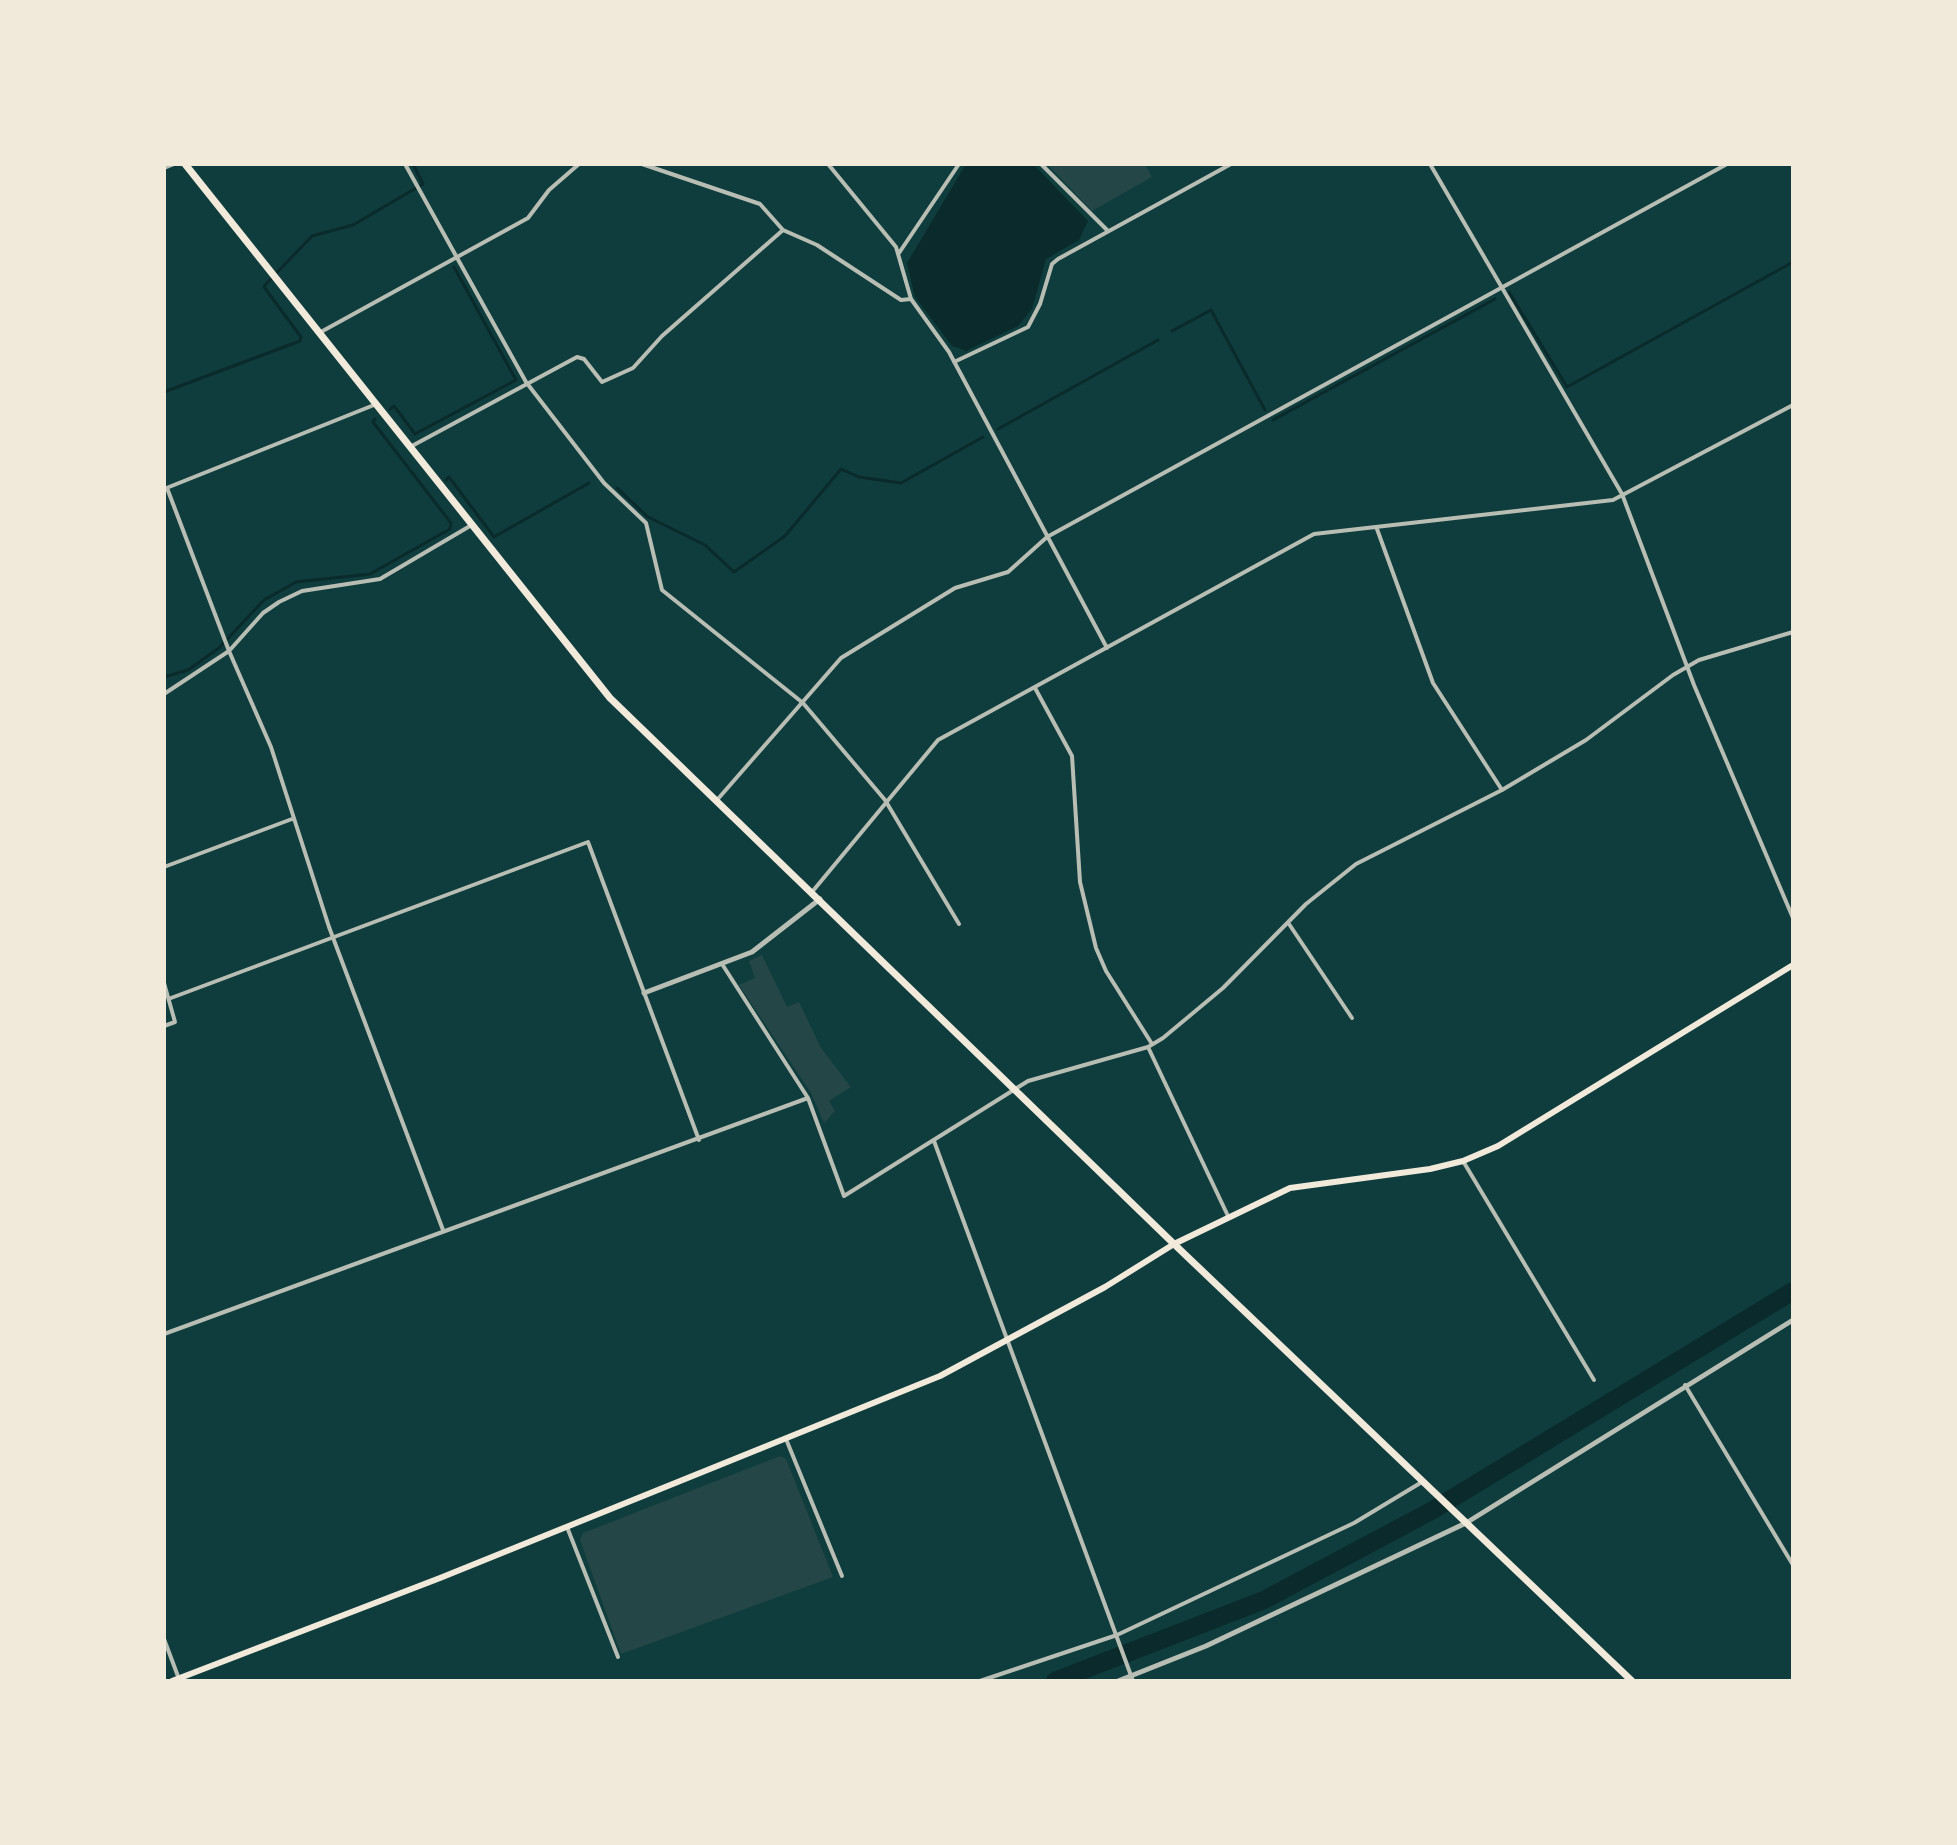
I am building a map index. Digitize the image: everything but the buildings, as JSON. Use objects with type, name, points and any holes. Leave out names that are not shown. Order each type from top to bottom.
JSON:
[{"type":"highway","points":[[185,164],[408,449],[610,698],[1174,1244],[1632,1681]]},
{"type":"main road","points":[[177,1680],[940,1376],[1007,1341],[1174,1244],[1290,1188],[1463,1161],[1498,1146],[1793,965]]},
{"type":"street","points":[[164,168],[174,164]]},
{"type":"street","points":[[405,164],[526,382],[604,483],[646,523],[662,590],[803,703],[885,800],[959,924]]},
{"type":"street","points":[[319,333],[528,218],[549,190],[579,164]]},
{"type":"street","points":[[642,164],[760,204],[783,230],[817,245],[901,300],[911,299]]},
{"type":"street","points":[[828,164],[899,253],[911,299],[954,362],[1107,648]]},
{"type":"street","points":[[899,253],[959,164]]},
{"type":"street","points":[[1041,164],[1107,230]]},
{"type":"street","points":[[954,362],[1028,327],[1040,304],[1052,264],[1107,230],[1231,164]]},
{"type":"street","points":[[1430,164],[1622,494],[1687,667],[1793,918]]},
{"type":"street","points":[[716,801],[841,658],[955,588],[1008,572],[1047,537],[1727,164]]},
{"type":"street","points":[[408,449],[526,382],[577,357],[584,359],[602,382],[633,368],[662,336],[783,230]]},
{"type":"street","points":[[374,405],[166,489],[229,651],[271,747],[292,819],[443,1230]]},
{"type":"street","points":[[812,892],[885,800],[938,740],[1314,534],[1588,506],[1622,494],[1793,405]]},
{"type":"street","points":[[164,694],[229,651],[263,613],[287,597],[307,590],[380,579],[470,526]]},
{"type":"street","points":[[1377,529],[1433,683],[1502,790]]},
{"type":"street","points":[[722,964],[808,1098],[844,1196],[1017,1091],[1028,1081],[1150,1045],[1178,1027],[1223,988],[1306,904],[1356,864],[1502,790],[1586,740],[1687,667],[1724,651],[1793,632]]},
{"type":"street","points":[[1035,688],[1072,756],[1080,882],[1096,948],[1106,971],[1150,1045],[1228,1216]]},
{"type":"street","points":[[164,867],[292,819]]},
{"type":"street","points":[[171,998],[588,842],[699,1140]]},
{"type":"street","points":[[644,993],[752,952],[820,899]]},
{"type":"street","points":[[1289,924],[1352,1018]]},
{"type":"street","points":[[164,983],[171,998],[175,1022],[164,1026]]},
{"type":"street","points":[[164,1334],[808,1098]]},
{"type":"street","points":[[934,1141],[1131,1676]]},
{"type":"street","points":[[1463,1161],[1594,1380]]},
{"type":"street","points":[[1118,1681],[1206,1646],[1466,1523],[1793,1320]]},
{"type":"street","points":[[1685,1385],[1793,1565]]},
{"type":"street","points":[[786,1439],[842,1576]]},
{"type":"street","points":[[980,1681],[1118,1638],[1354,1523],[1426,1483]]},
{"type":"street","points":[[567,1527],[618,1657]]},
{"type":"street","points":[[164,1639],[177,1680]]},
{"type":"shaded area","points":[[966,164],[1033,164],[1088,221],[1079,240],[1046,259],[1032,309],[1018,326],[966,351],[952,346],[915,297],[907,263]]},
{"type":"shaded area","points":[[1047,164],[1145,164],[1152,177],[1092,211]]},
{"type":"shaded area","points":[[762,955],[787,1007],[799,1002],[821,1048],[851,1087],[829,1101],[835,1111],[824,1123],[811,1093],[739,985],[755,978],[749,961]]},
{"type":"shaded area","points":[[780,1456],[786,1459],[833,1577],[621,1654],[580,1540],[583,1533]]},
{"type":"waterway","points":[[164,392],[300,341],[301,337],[264,287],[312,236],[353,225],[423,184],[413,164]]},
{"type":"waterway","points":[[1509,292],[1567,387],[1793,262]]},
{"type":"waterway","points":[[390,409],[394,406],[415,434],[516,380],[454,267]]},
{"type":"waterway","points":[[1273,420],[1495,299]]},
{"type":"waterway","points":[[1172,331],[1211,310],[1265,410]]},
{"type":"waterway","points":[[998,429],[1158,340]]},
{"type":"waterway","points":[[164,677],[188,670],[219,648],[264,600],[296,582],[370,574],[450,529],[451,523],[373,422],[375,419]]},
{"type":"waterway","points":[[617,488],[648,517],[705,545],[734,572],[785,536],[841,469],[859,477],[901,483],[983,437]]},
{"type":"waterway","points":[[446,480],[449,477],[494,537],[589,483]]},
{"type":"waterway","points":[[1055,1681],[1264,1600],[1433,1510],[1793,1291]]}]
